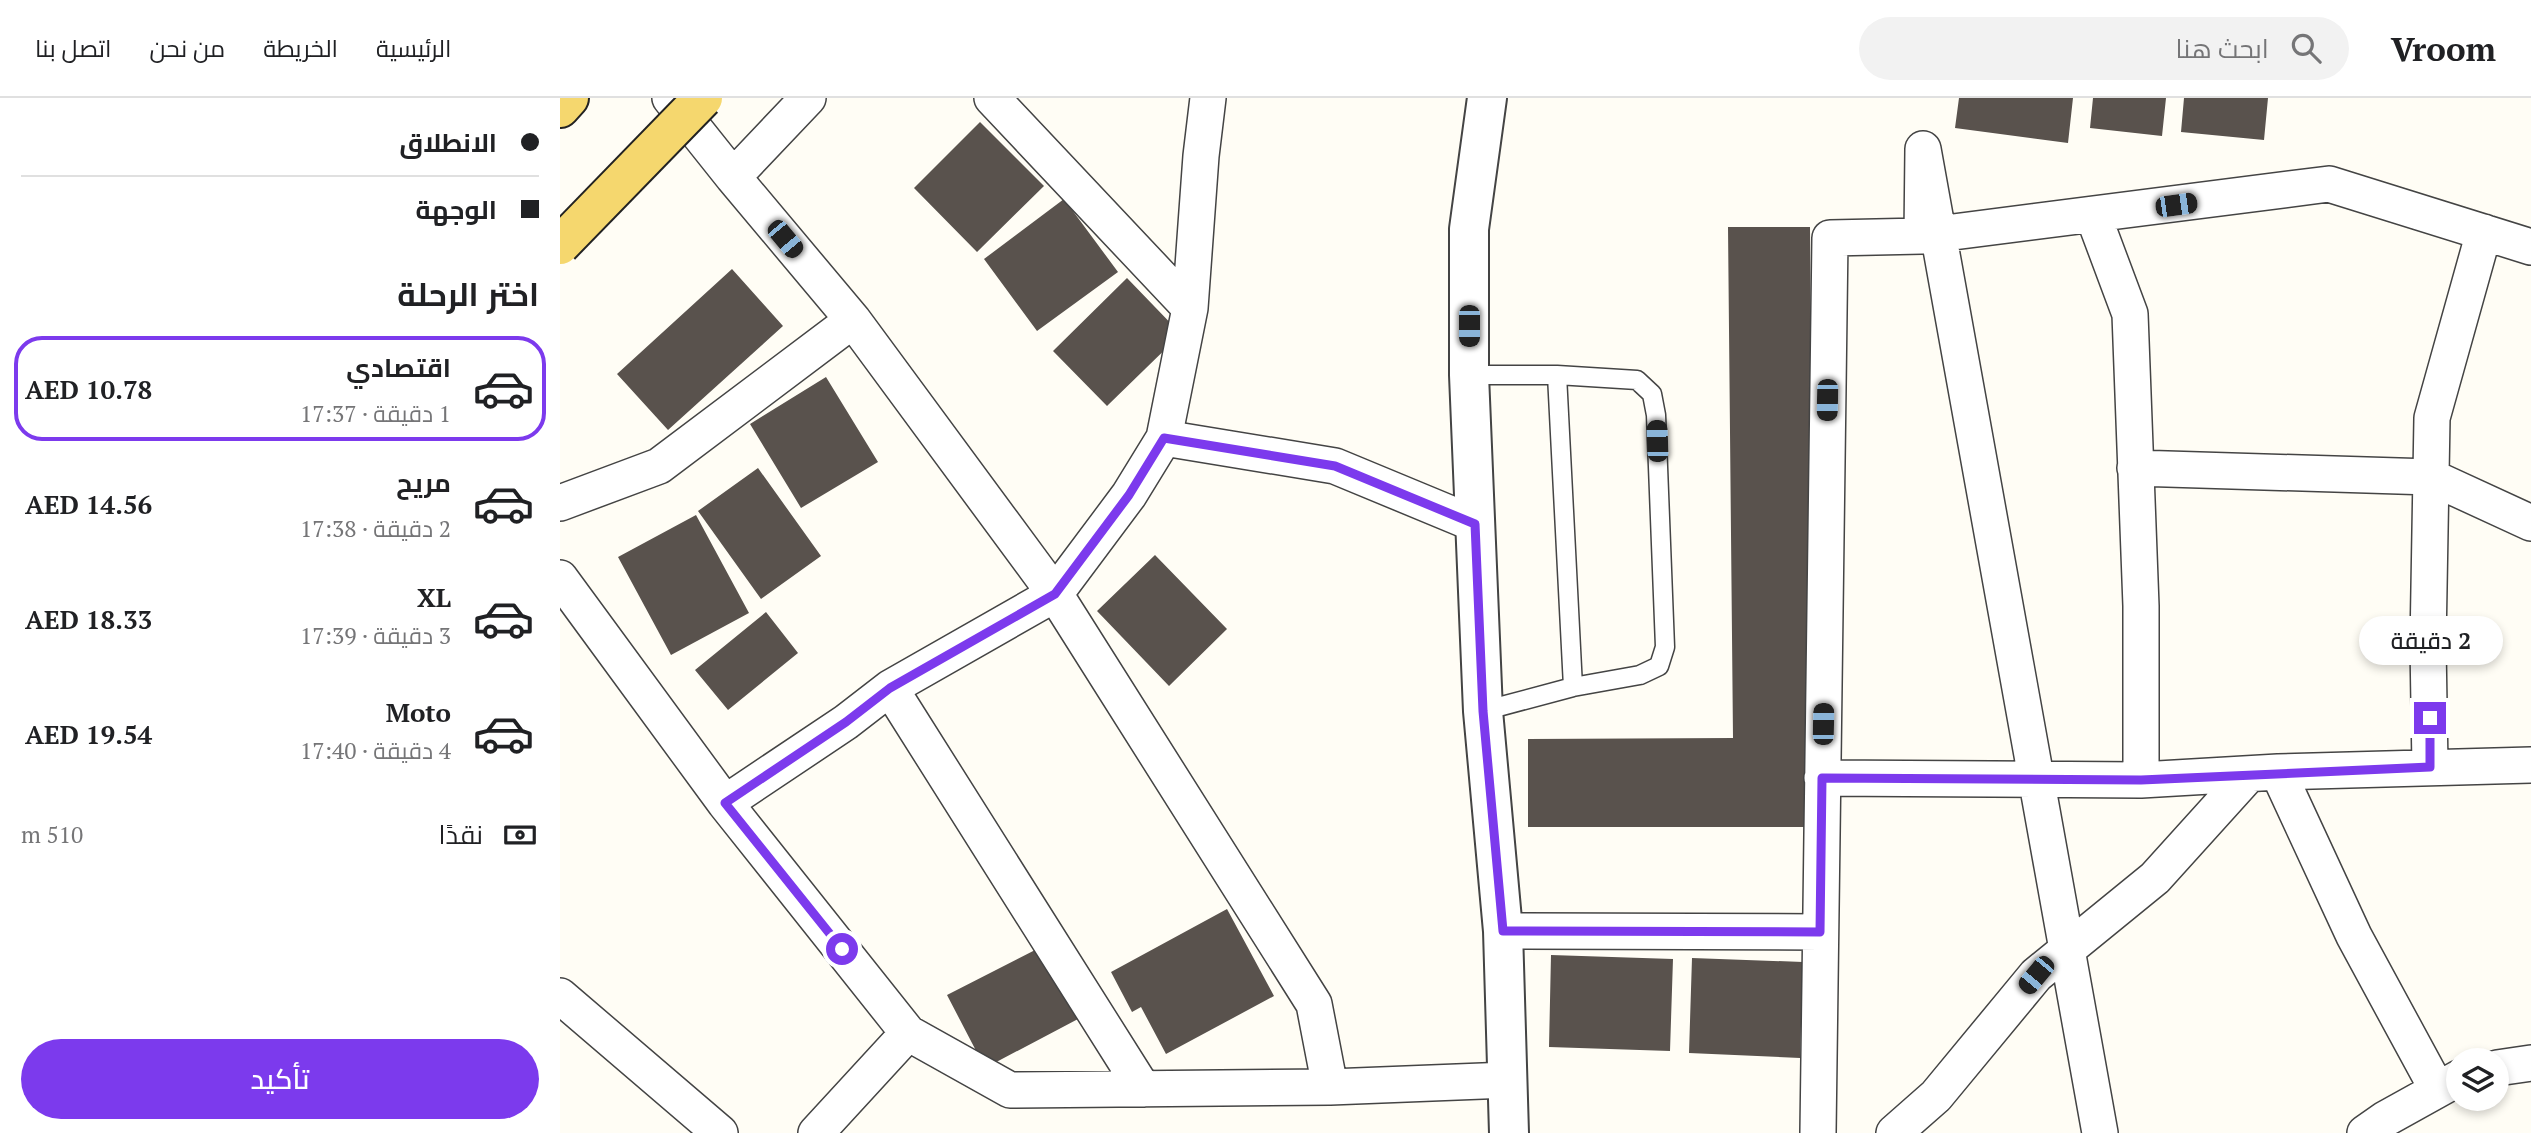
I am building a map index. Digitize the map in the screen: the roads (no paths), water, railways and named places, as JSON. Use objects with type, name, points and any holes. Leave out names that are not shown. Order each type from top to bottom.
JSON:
[{"type":"main road","points":[[560,108],[569,98]]},
{"type":"main road","points":[[560,245],[703,98]]},
{"type":"street","points":[[670,98],[853,320],[1055,594],[1314,1004],[1330,1087]]},
{"type":"street","points":[[733,177],[808,98]]},
{"type":"street","points":[[992,98],[1190,308]]},
{"type":"street","points":[[725,803],[846,722],[890,688],[1055,594],[1129,495],[1164,438],[1190,308],[1208,98]]},
{"type":"street","points":[[1487,98],[1469,229],[1469,375],[1483,711],[1503,931],[1509,1133]]},
{"type":"street","points":[[1922,236],[1923,149],[2100,1133]]},
{"type":"street","points":[[1818,1133],[1830,238],[1922,236],[2329,184],[2531,247]]},
{"type":"street","points":[[2093,215],[2130,314],[2141,606],[2141,780]]},
{"type":"street","points":[[2430,767],[2428,644],[2431,418],[2484,232]]},
{"type":"street","points":[[560,503],[659,466],[853,320]]},
{"type":"street","points":[[1164,438],[1335,466],[1475,524]]},
{"type":"street","points":[[2135,468],[2431,477],[2531,523]]},
{"type":"street","points":[[560,578],[725,803],[908,1033],[1010,1090],[1330,1087],[1508,1080]]},
{"type":"street","points":[[890,688],[1143,1088]]},
{"type":"street","points":[[1822,778],[2141,780],[2263,773],[2531,765]]},
{"type":"street","points":[[2263,773],[2354,936],[2446,1081]]},
{"type":"street","points":[[1894,1133],[1936,1096],[2036,975],[2155,878],[2263,773]]},
{"type":"street","points":[[1503,931],[1820,932]]},
{"type":"street","points":[[560,996],[720,1133]]},
{"type":"street","points":[[816,1133],[908,1033]]},
{"type":"street","points":[[2509,1066],[2531,1063]]},
{"type":"street","points":[[2365,1133],[2446,1085]]},
{"type":"lane","points":[[1469,375],[1557,375],[1637,380],[1652,394],[1656,415],[1665,647],[1659,666],[1640,675],[1573,687],[1483,711]]},
{"type":"lane","points":[[1557,375],[1573,687]]}]
